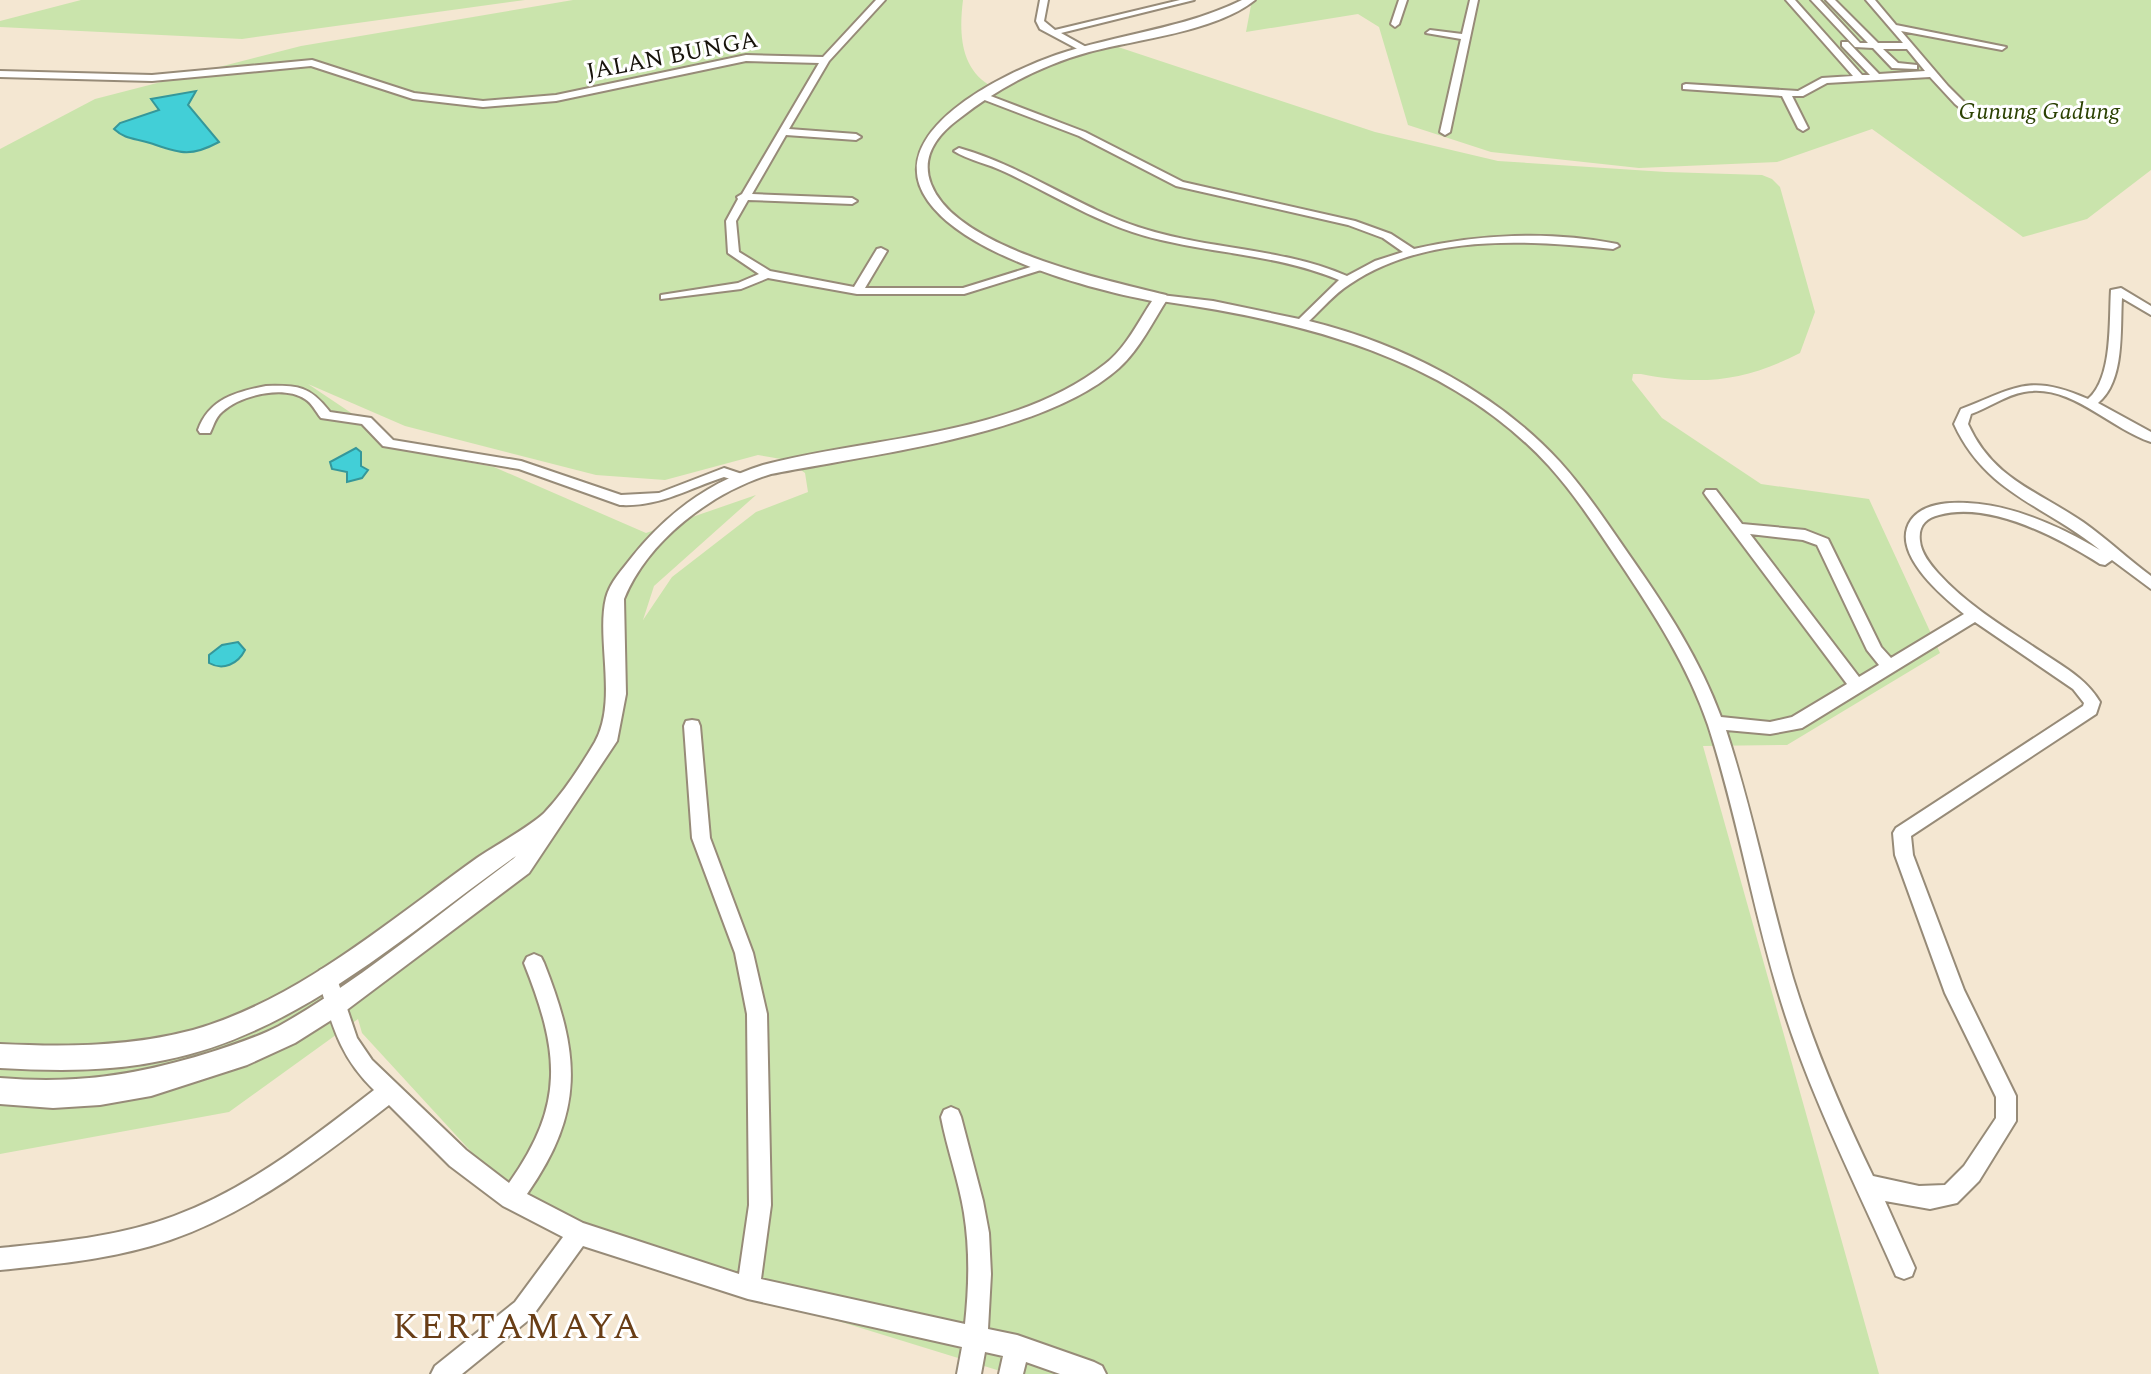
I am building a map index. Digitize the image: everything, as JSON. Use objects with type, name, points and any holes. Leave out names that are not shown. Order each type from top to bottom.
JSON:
[{"type":"street","points":[[881,0],[825,60],[742,197],[731,221],[734,253],[767,274],[857,291],[964,291],[1037,268]]},
{"type":"street","points":[[1044,0],[1040,21],[1052,33],[1085,50]]},
{"type":"street","points":[[1052,33],[1190,0]]},
{"type":"street","points":[[1250,0],[1215,15],[1038,66],[985,97],[948,123],[927,144],[921,174],[926,190],[949,215],[1037,268],[1106,288],[1303,321],[1397,354],[1436,373],[1490,407],[1542,451],[1576,489],[1634,572],[1680,646],[1715,723],[1795,1015],[1833,1112],[1904,1268]]},
{"type":"street","points":[[1395,24],[1403,0]]},
{"type":"street","points":[[1445,132],[1473,1],[1458,0]]},
{"type":"street","points":[[1790,0],[1860,78]]},
{"type":"street","points":[[1802,0],[1877,77]]},
{"type":"street","points":[[1815,0],[1858,45],[1909,46]]},
{"type":"street","points":[[1830,0],[1895,66],[1926,71]]},
{"type":"street","points":[[1870,0],[1895,27],[1926,71],[1972,115]]},
{"type":"street","points":[[1895,27],[2002,47]]},
{"type":"street","points":[[1430,33],[1466,37]]},
{"type":"street","name":"JALAN BUNGA","points":[[0,74],[152,78],[312,63],[413,96],[483,104],[556,98],[746,58],[825,60]]},
{"type":"street","points":[[1686,87],[1805,94],[1820,81],[1926,71]]},
{"type":"street","points":[[1786,94],[1803,128]]},
{"type":"street","points":[[985,97],[1082,134],[1180,184],[1351,223],[1387,236],[1413,253]]},
{"type":"street","points":[[784,132],[856,137]]},
{"type":"street","points":[[959,151],[1000,165],[1133,229],[1196,246],[1312,267],[1348,280]]},
{"type":"street","points":[[742,197],[852,201]]},
{"type":"street","points":[[1303,321],[1348,280],[1413,253],[1505,238],[1613,246]]},
{"type":"street","points":[[857,291],[881,251]]},
{"type":"street","points":[[665,297],[741,286],[767,274]]},
{"type":"street","points":[[2089,404],[2101,397],[2108,381],[2117,290],[2151,311]]},
{"type":"street","points":[[0,1091],[53,1095],[151,1083],[238,1056],[286,1035],[335,1004],[521,866],[597,759],[614,717],[615,599],[622,582],[670,525],[707,496],[740,478],[988,423],[1047,403],[1110,368],[1124,353],[1161,298]]},
{"type":"street","points":[[205,430],[213,413],[227,403],[260,390],[280,388],[310,395],[326,415],[366,421],[388,443],[521,465],[620,500],[635,502],[669,497],[724,472],[740,478]]},
{"type":"street","points":[[2151,438],[2089,404],[2047,390],[2022,389],[1966,412],[1961,424],[1979,456],[2002,481],[2080,528],[2151,584]]},
{"type":"street","points":[[1711,493],[1858,687]]},
{"type":"street","points":[[1868,1186],[1914,1195],[1949,1195],[1960,1186],[2006,1121],[2008,1109],[2000,1083],[1955,993],[1904,855],[1902,833],[2090,710],[2092,702],[2079,685],[1975,615],[1932,575],[1916,551],[1913,528],[1922,515],[1943,510],[1964,510],[2041,526],[2087,548],[2151,593]]},
{"type":"street","points":[[1737,528],[1805,535],[1823,542],[1875,650],[1889,666]]},
{"type":"street","points":[[1715,723],[1783,727],[1858,687],[1975,615]]},
{"type":"street","points":[[692,726],[701,838],[744,953],[757,1014],[760,1205],[748,1288]]},
{"type":"street","points":[[0,1056],[66,1060],[163,1049],[217,1034],[253,1019],[287,1003],[552,819]]},
{"type":"street","points":[[511,1198],[545,1151],[563,1092],[564,1053],[559,1028],[534,963]]},
{"type":"street","points":[[327,976],[349,1043],[389,1092],[458,1158],[511,1198],[579,1233],[748,1288],[1017,1347],[1094,1374]]},
{"type":"street","points":[[0,1259],[77,1252],[192,1220],[306,1157],[389,1092]]},
{"type":"street","points":[[951,1117],[975,1212],[980,1254],[975,1340],[969,1374]]},
{"type":"street","points":[[443,1374],[523,1310],[579,1233]]},
{"type":"street","points":[[1011,1374],[1017,1347]]},
{"type":"green space","points":[[81,0],[525,0],[242,39],[0,27],[0,21]]},
{"type":"green space","points":[[573,0],[963,0],[961,24],[967,59],[972,69],[989,85],[1106,43],[1375,132],[1498,161],[1762,175],[1772,179],[1780,187],[1815,312],[1800,353],[1742,375],[1684,380],[1633,374],[1632,380],[1662,418],[1761,484],[1869,499],[1940,653],[1787,745],[1703,746],[1879,1374],[1010,1374],[692,1276],[499,1182],[362,1033],[358,1019],[229,1112],[0,1154],[0,149],[95,99],[301,46]],"holes":[[[308,384],[405,426],[596,475],[665,480],[758,455],[787,460],[805,473],[808,492],[756,512],[672,577],[643,620],[654,586],[756,495],[646,533],[494,467],[408,451]]]},
{"type":"green space","name":"Gunung Gadung","points":[[1252,0],[2151,0],[2151,170],[2087,219],[2023,237],[1872,129],[1777,162],[1639,168],[1491,152],[1408,125],[1379,27],[1358,14],[1246,32]]},
{"type":"water","points":[[196,91],[188,105],[219,142],[209,147],[192,152],[177,151],[127,137],[114,129],[120,123],[159,110],[151,99]]},
{"type":"water","points":[[356,448],[361,452],[361,466],[368,470],[362,478],[347,482],[347,472],[332,469],[330,462]]},
{"type":"water","points":[[238,642],[245,650],[234,662],[225,666],[209,663],[209,655],[222,645]]},
{"type":"district","name":"KERTAMAYA","points":[[517,1325]]}]
